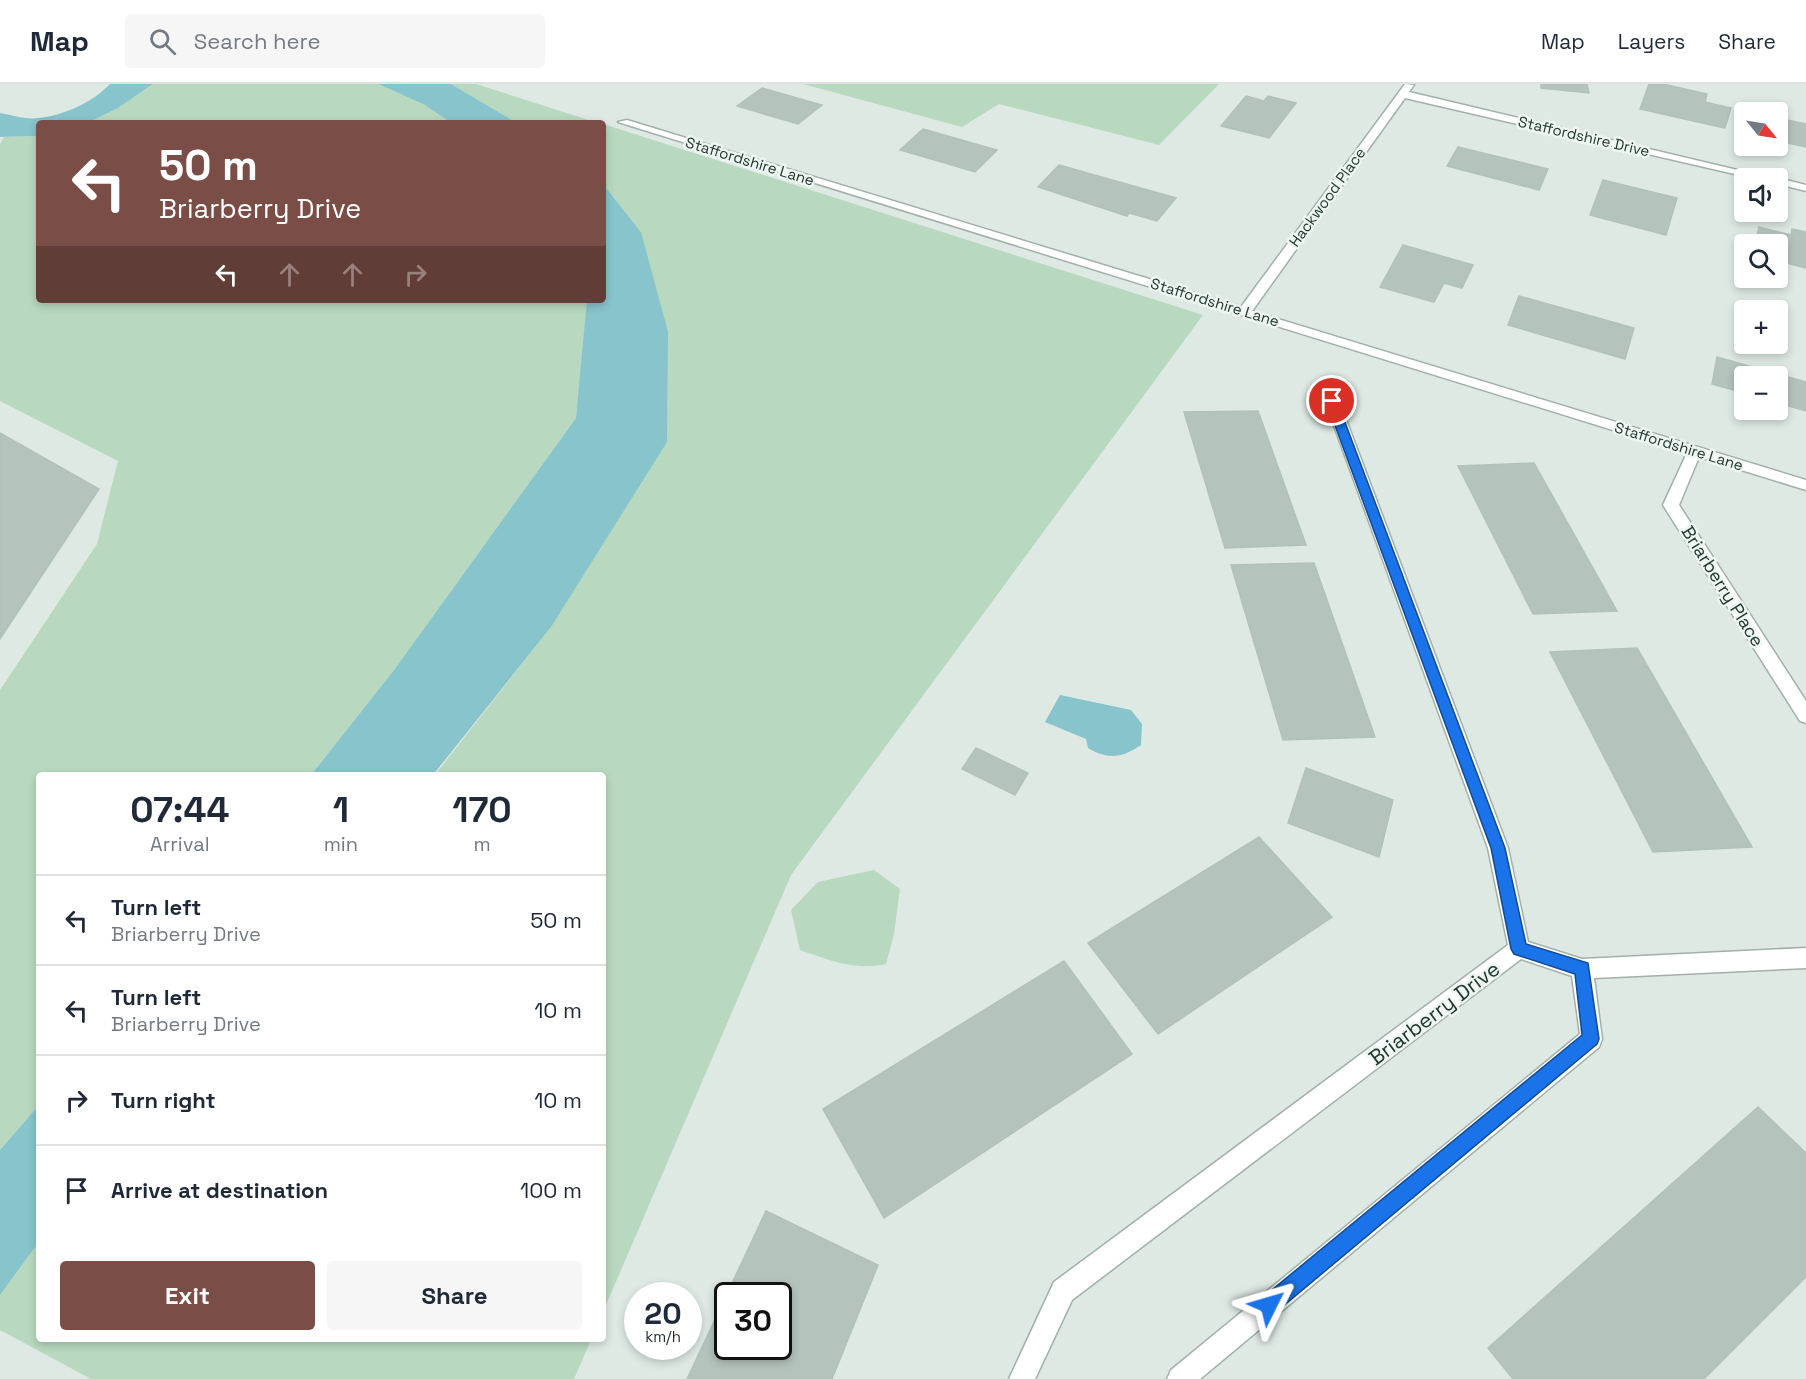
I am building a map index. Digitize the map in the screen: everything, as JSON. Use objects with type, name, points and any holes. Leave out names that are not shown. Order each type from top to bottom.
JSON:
[{"type":"street","name":"Staffordshire Drive","points":[[1406,89],[1734,170]]},
{"type":"street","name":"Hackwood Place","points":[[1245,311],[1406,89]]},
{"type":"street","name":"Staffordshire Lane","points":[[623,122],[1806,485]]},
{"type":"street","points":[[1788,184],[1806,188]]},
{"type":"street","points":[[1332,401],[1498,848],[1519,949],[1582,969],[1806,958]]},
{"type":"street","name":"Briarberry Place","points":[[1695,451],[1671,505],[1806,717]]},
{"type":"street","name":"Briarberry Drive","points":[[1022,1379],[1063,1291],[1519,949]]},
{"type":"street","points":[[1179,1379],[1591,1039],[1582,969]]},
{"type":"green space","points":[[153,84],[378,84],[425,105],[447,120],[92,120],[121,106]]},
{"type":"green space","points":[[451,84],[476,84],[589,120],[512,120]]},
{"type":"green space","points":[[803,84],[1219,84],[1159,145],[999,104],[962,127]]},
{"type":"green space","points":[[606,125],[1203,315],[791,875],[606,1305],[606,772],[437,772],[551,627],[641,232],[606,188]]},
{"type":"green space","points":[[36,136],[36,303],[589,304],[576,418],[394,670],[313,772],[36,772],[36,1108],[0,1150],[0,690],[97,544],[118,461],[0,401],[0,144],[4,137]]},
{"type":"green space","points":[[874,870],[900,889],[894,934],[886,964],[853,965],[832,961],[800,950],[791,910],[818,882]]},
{"type":"green space","points":[[36,1246],[36,1342],[590,1342],[574,1379],[91,1379],[0,1330],[0,1295]]},
{"type":"water","points":[[110,84],[153,84],[118,108],[93,120],[36,120],[36,136],[0,137],[0,113],[29,118],[48,117],[67,111],[103,91]]},
{"type":"water","points":[[378,84],[451,84],[512,120],[447,120],[425,105]]},
{"type":"water","points":[[606,188],[641,232],[668,332],[667,442],[551,627],[435,772],[313,772],[394,670],[576,418],[587,303],[606,303]]},
{"type":"water","points":[[1060,695],[1131,710],[1142,724],[1141,745],[1128,753],[1109,756],[1088,748],[1086,739],[1045,722]]},
{"type":"water","points":[[36,1108],[36,1246],[0,1295],[0,1150]]},
{"type":"building","points":[[1541,84],[1587,84],[1589,93],[1541,88]]},
{"type":"building","points":[[1649,84],[1663,84],[1707,94],[1705,102],[1731,108],[1725,128],[1640,109]]},
{"type":"building","points":[[762,88],[822,105],[798,124],[737,106]]},
{"type":"building","points":[[1246,96],[1264,101],[1268,96],[1296,103],[1269,138],[1221,126]]},
{"type":"building","points":[[1788,120],[1806,124],[1806,147],[1788,143]]},
{"type":"building","points":[[923,129],[997,150],[975,172],[900,150]]},
{"type":"building","points":[[1458,147],[1548,169],[1539,190],[1447,166]]},
{"type":"building","points":[[1059,165],[1176,198],[1157,221],[1129,213],[1127,216],[1038,187]]},
{"type":"building","points":[[1603,180],[1677,198],[1666,235],[1590,215]]},
{"type":"building","points":[[1759,227],[1787,234],[1757,234]]},
{"type":"building","points":[[1792,229],[1806,232],[1806,268],[1788,264],[1788,234],[1791,235]]},
{"type":"building","points":[[1403,245],[1473,265],[1462,288],[1444,283],[1434,302],[1380,287]]},
{"type":"building","points":[[1519,296],[1634,328],[1625,359],[1508,325]]},
{"type":"building","points":[[1717,357],[1749,366],[1734,366],[1734,390],[1712,384]]},
{"type":"building","points":[[1788,377],[1806,382],[1806,411],[1788,406]]},
{"type":"building","points":[[1258,411],[1306,545],[1225,548],[1184,412]]},
{"type":"building","points":[[0,433],[99,489],[0,639]]},
{"type":"building","points":[[1534,463],[1617,611],[1533,614],[1458,466]]},
{"type":"building","points":[[1314,563],[1375,737],[1283,740],[1231,565]]},
{"type":"building","points":[[1637,648],[1752,847],[1653,852],[1550,652]]},
{"type":"building","points":[[976,748],[1028,773],[1015,795],[962,769]]},
{"type":"building","points":[[1306,768],[1393,800],[1379,857],[1288,823]]},
{"type":"building","points":[[1259,837],[1332,917],[1158,1034],[1088,943]]},
{"type":"building","points":[[1064,961],[1132,1054],[884,1218],[823,1109]]},
{"type":"building","points":[[1758,1107],[1806,1153],[1806,1277],[1704,1379],[1513,1379],[1488,1348]]},
{"type":"building","points":[[766,1211],[878,1265],[832,1379],[687,1379],[696,1360],[702,1360],[702,1347],[714,1322],[714,1360],[792,1360],[792,1282],[733,1282]]},
{"type":"route","points":[[1269,1305],[1591,1039],[1582,969],[1519,949],[1498,848],[1332,401]]}]
